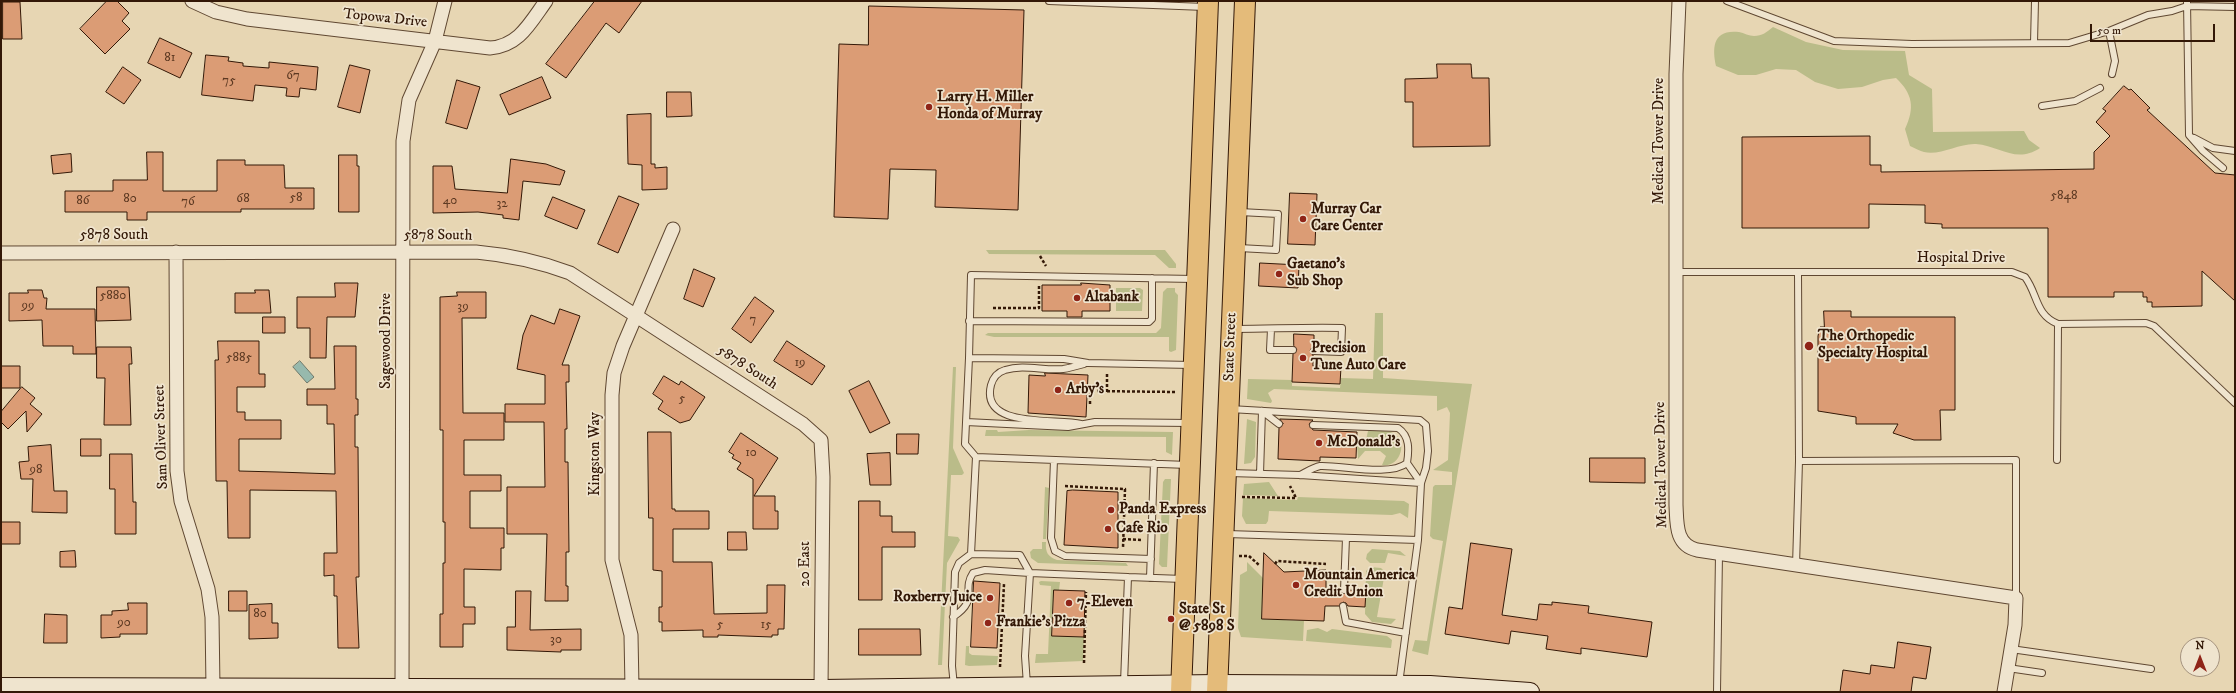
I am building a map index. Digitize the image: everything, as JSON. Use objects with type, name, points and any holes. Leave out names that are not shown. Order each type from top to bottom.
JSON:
[{"type":"main road","name":"State Street","points":[[1217,688],[1245,1]]},
{"type":"main road","points":[[1181,688],[1208,4]]},
{"type":"street","name":"Topowa Drive","points":[[192,1],[216,12],[248,19],[490,48],[510,44],[517,39],[546,1]]},
{"type":"street","name":"Sagewood Drive","points":[[402,688],[403,251],[405,120],[409,100],[435,41],[445,1]]},
{"type":"street","name":"Medical Tower Drive","points":[[1679,1],[1676,74],[1676,272],[1678,530],[1682,539],[1688,546],[1719,554],[2016,598]]},
{"type":"street","name":"Kingston Way","points":[[632,688],[631,635],[612,560],[612,395],[614,373],[623,346],[673,229]]},
{"type":"street","name":"5878 South","points":[[1,253],[403,251],[476,252],[511,255],[541,262],[570,273],[797,420],[821,440]]},
{"type":"street","name":"Sam Oliver Street","points":[[176,252],[177,470],[181,501],[208,589],[212,617],[213,688]]},
{"type":"street","name":"20 East","points":[[821,440],[822,688]]},
{"type":"street","points":[[2004,692],[2011,649],[2016,598]]},
{"type":"street","points":[[1,687],[213,688],[238,690],[402,688],[632,688],[674,690],[822,688],[955,690],[1124,685],[1181,688],[1399,685],[1430,688],[1530,692]]},
{"type":"lane","points":[[1049,1],[1208,4]]},
{"type":"lane","points":[[1727,1],[1834,41],[1912,44],[2069,43],[2109,31],[2148,15],[2172,11],[2187,4],[2235,7]]},
{"type":"lane","points":[[2034,43],[2035,1]]},
{"type":"lane","points":[[2187,4],[2189,135],[2203,151],[2224,168]]},
{"type":"lane","points":[[2109,31],[2115,61],[2112,74]]},
{"type":"lane","points":[[2042,106],[2075,102],[2100,88]]},
{"type":"lane","points":[[2189,135],[2213,148],[2235,151]]},
{"type":"lane","points":[[1235,248],[1276,250],[1278,214],[1236,212]]},
{"type":"lane","name":"Hospital Drive","points":[[1676,272],[2012,272],[2025,277],[2039,310],[2047,318],[2058,324]]},
{"type":"lane","points":[[1796,566],[1799,461],[1798,272]]},
{"type":"lane","points":[[971,554],[976,457],[965,444],[971,275],[1197,279]]},
{"type":"lane","points":[[969,321],[1149,322],[1152,320],[1152,278]]},
{"type":"lane","points":[[2057,460],[2058,324],[2150,324],[2235,403]]},
{"type":"lane","points":[[1231,329],[1271,329],[1294,327],[1342,328],[1341,352],[1314,351]]},
{"type":"lane","points":[[1271,329],[1270,350],[1293,350]]},
{"type":"lane","points":[[969,358],[1064,359],[1088,363],[1107,364],[1194,365]]},
{"type":"lane","points":[[1083,424],[1068,421],[1028,419],[1001,413],[993,406],[990,395],[994,377],[1004,370],[1026,368],[1063,369],[1088,363]]},
{"type":"lane","points":[[1229,409],[1420,420],[1426,425],[1428,451],[1426,468],[1421,483],[1418,540],[1399,685]]},
{"type":"lane","points":[[1262,410],[1279,424]]},
{"type":"lane","points":[[1260,474],[1262,410]]},
{"type":"lane","points":[[966,422],[1068,427],[1095,422],[1192,423]]},
{"type":"lane","points":[[1313,425],[1398,428],[1406,435],[1408,444],[1407,463],[1421,483]]},
{"type":"lane","points":[[976,457],[1190,465]]},
{"type":"lane","points":[[1054,460],[1050,538],[1055,550],[1065,556],[1151,558]]},
{"type":"lane","points":[[1799,461],[2016,460],[2016,598]]},
{"type":"lane","points":[[1150,578],[1154,463]]},
{"type":"lane","points":[[1300,475],[1319,466],[1396,469],[1407,463]]},
{"type":"lane","points":[[1226,473],[1300,475],[1421,483]]},
{"type":"lane","points":[[1223,534],[1418,540]]},
{"type":"lane","points":[[1344,590],[1346,538]]},
{"type":"lane","points":[[955,690],[952,666],[955,572],[959,563],[971,554],[1020,555],[1030,574],[1026,656],[1027,687]]},
{"type":"lane","points":[[1717,692],[1719,554]]},
{"type":"lane","points":[[953,617],[965,609],[969,600],[970,580],[973,574],[985,570],[1030,574],[1185,579]]},
{"type":"lane","points":[[1124,685],[1128,577]]},
{"type":"lane","points":[[1344,606],[1346,622],[1406,633]]},
{"type":"lane","points":[[2011,649],[2151,669]]},
{"type":"lane","points":[[2008,668],[2042,673]]},
{"type":"path","points":[[993,308],[1039,308],[1039,284],[1043,284]]},
{"type":"path","points":[[1107,364],[1107,392]]},
{"type":"path","points":[[1090,404],[1090,391],[1176,392]]},
{"type":"path","points":[[1065,486],[1125,489],[1123,550],[1116,550]]},
{"type":"path","points":[[1242,497],[1296,498],[1296,496]]},
{"type":"path","points":[[1123,539],[1152,540]]},
{"type":"path","points":[[1239,556],[1249,556],[1258,565]]},
{"type":"path","points":[[1275,564],[1277,561],[1326,564]]},
{"type":"path","points":[[1000,667],[1001,598],[1004,584]]},
{"type":"path","points":[[1084,663],[1086,592]]},
{"type":"green space","points":[[1773,27],[1806,42],[1843,50],[1905,51],[1909,75],[1932,89],[1933,132],[2024,131],[2029,140],[2040,148],[2031,153],[2016,154],[2008,153],[1985,145],[1970,144],[1943,151],[1930,153],[1922,152],[1910,146],[1905,129],[1910,114],[1911,102],[1906,90],[1896,78],[1883,80],[1862,87],[1838,89],[1815,82],[1796,70],[1776,69],[1756,75],[1738,75],[1716,66],[1714,52],[1716,41],[1719,36],[1724,33],[1739,32],[1750,36],[1757,36]]},
{"type":"green space","points":[[986,250],[1165,250],[1176,264],[1176,268],[1169,268],[1155,255],[989,254]]},
{"type":"green space","points":[[1116,288],[1140,288],[1143,290],[1142,311],[1116,311]]},
{"type":"green space","points":[[1167,288],[1175,288],[1175,292],[1178,295],[1176,350],[1171,352],[1169,351],[1169,337],[994,337],[985,335],[988,333],[1156,333],[1161,328],[1163,292]]},
{"type":"green space","points":[[1375,313],[1383,313],[1383,378],[1472,384],[1428,655],[1412,651],[1415,640],[1427,641],[1443,541],[1433,539],[1430,536],[1433,487],[1435,485],[1452,485],[1452,472],[1433,470],[1448,460],[1450,413],[1447,407],[1437,411],[1437,396],[1274,389],[1268,393],[1272,401],[1271,403],[1247,399],[1248,379],[1292,380],[1292,386],[1340,388],[1341,378],[1373,379]]},
{"type":"green space","points":[[953,367],[956,367],[953,448],[964,473],[962,475],[951,475],[948,536],[958,537],[960,540],[947,563],[942,665],[938,665]]},
{"type":"green space","points":[[1247,419],[1256,422],[1255,457],[1251,463],[1244,464]]},
{"type":"green space","points":[[986,430],[997,430],[998,432],[1029,430],[1173,432],[1172,455],[1166,452],[1166,437],[985,436]]},
{"type":"green space","points":[[1368,431],[1387,431],[1398,437],[1401,442],[1401,448],[1398,459],[1394,463],[1382,465],[1386,456],[1380,451],[1365,451],[1358,459],[1357,444],[1366,440]]},
{"type":"green space","points":[[1165,479],[1171,479],[1167,567],[1162,567],[1159,564],[1163,482]]},
{"type":"green space","points":[[1269,482],[1278,496],[1243,495],[1244,484]]},
{"type":"green space","points":[[1045,487],[1049,488],[1046,539],[1043,539]]},
{"type":"green space","points":[[1298,497],[1404,501],[1409,504],[1408,518],[1400,513],[1392,515],[1269,511],[1268,521],[1266,524],[1246,524],[1242,516],[1243,498],[1297,500]]},
{"type":"green space","points":[[1042,542],[1046,542],[1046,549],[1049,556],[1057,560],[1126,563],[1128,566],[1038,563],[1031,558],[1030,552],[1033,549],[1042,549]]},
{"type":"green space","points":[[1372,549],[1400,551],[1406,556],[1388,553],[1385,563],[1370,563],[1366,559],[1367,554]]},
{"type":"green space","points":[[1247,562],[1265,580],[1265,589],[1263,589],[1262,619],[1304,621],[1303,641],[1241,637],[1238,628],[1240,575],[1247,571]]},
{"type":"green space","points":[[1370,567],[1381,568],[1385,572],[1377,617],[1396,619],[1391,624],[1372,622],[1365,614],[1366,571]]},
{"type":"green space","points":[[1039,582],[1060,582],[1059,590],[1054,590],[1052,635],[1084,637],[1083,661],[1035,663],[1036,654],[1048,654],[1051,586],[1040,585]]},
{"type":"green space","points":[[1318,628],[1327,632],[1332,629],[1387,636],[1392,640],[1391,648],[1306,641],[1307,630]]},
{"type":"green space","points":[[966,646],[969,646],[969,653],[972,655],[998,656],[997,665],[965,665]]},
{"type":"water","points":[[300,361],[314,377],[307,383],[293,367]]},
{"type":"building","points":[[107,1],[117,1],[129,13],[122,21],[130,29],[105,54],[80,29]]},
{"type":"building","points":[[595,1],[642,1],[619,33],[606,23],[566,78],[546,64]]},
{"type":"building","points":[[3,2],[20,2],[22,39],[3,39]]},
{"type":"building","name":"Larry H. Miller Honda of Murray","points":[[869,6],[1024,10],[1018,210],[935,207],[936,170],[890,169],[888,219],[834,217],[839,44],[868,45]]},
{"type":"building","points":[[160,38],[192,53],[180,78],[148,63]]},
{"type":"building","points":[[206,55],[229,57],[228,61],[243,63],[243,66],[269,68],[269,62],[318,67],[316,90],[300,88],[299,97],[286,96],[287,88],[255,85],[253,101],[202,95]]},
{"type":"building","points":[[1437,64],[1471,64],[1472,78],[1489,78],[1490,146],[1413,147],[1413,102],[1405,102],[1405,79],[1437,78]]},
{"type":"building","points":[[350,65],[370,70],[360,113],[338,107]]},
{"type":"building","points":[[123,67],[141,80],[124,104],[106,92]]},
{"type":"building","points":[[542,77],[551,98],[509,115],[500,95]]},
{"type":"building","points":[[457,80],[480,87],[467,129],[446,123]]},
{"type":"building","points":[[2124,86],[2129,90],[2131,89],[2150,108],[2147,110],[2215,173],[2235,175],[2235,301],[2202,271],[2202,306],[2152,307],[2152,302],[2147,302],[2147,297],[2143,297],[2143,292],[2114,292],[2114,297],[2048,297],[2048,228],[1942,228],[1942,224],[1925,223],[1925,205],[1869,204],[1869,228],[1742,228],[1742,137],[1870,136],[1870,165],[1881,165],[1881,172],[2094,169],[2094,152],[2110,136],[2096,122],[2106,111],[2103,109]]},
{"type":"building","points":[[667,92],[691,92],[692,116],[667,117]]},
{"type":"building","points":[[651,114],[651,164],[655,164],[655,168],[667,167],[667,189],[642,190],[642,165],[628,164],[627,115]]},
{"type":"building","points":[[147,152],[163,152],[163,191],[217,191],[217,160],[245,160],[245,165],[284,165],[285,188],[314,188],[314,209],[241,209],[241,212],[147,212],[147,220],[127,220],[127,212],[65,212],[65,191],[113,191],[113,180],[147,180]]},
{"type":"building","points":[[71,154],[72,172],[53,174],[51,156]]},
{"type":"building","points":[[339,155],[357,155],[357,166],[359,166],[359,212],[339,212]]},
{"type":"building","points":[[511,159],[546,164],[565,171],[560,185],[523,181],[519,220],[503,218],[503,215],[478,212],[433,213],[433,166],[452,166],[455,189],[507,193]]},
{"type":"building","name":"Murray Car Care Center","points":[[1290,193],[1317,194],[1315,245],[1288,244]]},
{"type":"building","points":[[619,196],[639,204],[618,253],[598,244]]},
{"type":"building","points":[[553,197],[585,210],[577,229],[545,216]]},
{"type":"building","name":"Gaetano's Sub Shop","points":[[1260,263],[1299,265],[1298,288],[1259,286]]},
{"type":"building","points":[[694,269],[715,278],[703,307],[684,299]]},
{"type":"building","points":[[335,283],[358,283],[355,317],[327,317],[326,358],[310,358],[310,328],[297,328],[297,297],[335,297]]},
{"type":"building","name":"Altabank","points":[[1081,283],[1110,285],[1110,311],[1082,311],[1082,317],[1067,317],[1067,311],[1042,311],[1042,285],[1081,285]]},
{"type":"building","points":[[97,287],[129,287],[131,320],[97,321]]},
{"type":"building","points":[[28,290],[42,290],[44,298],[47,298],[46,309],[95,309],[96,354],[73,354],[73,346],[43,346],[42,320],[9,321],[9,293],[28,293]]},
{"type":"building","points":[[255,290],[269,290],[271,313],[235,313],[235,293],[255,293]]},
{"type":"building","points":[[457,292],[486,292],[486,318],[462,318],[463,413],[504,413],[504,440],[464,440],[464,475],[501,475],[501,491],[470,491],[470,528],[504,528],[504,548],[501,548],[501,570],[464,569],[464,607],[475,607],[475,624],[463,624],[463,647],[440,647],[440,614],[443,614],[445,522],[443,522],[443,430],[440,430],[440,297],[457,296]]},
{"type":"building","points":[[755,297],[774,311],[751,343],[732,329]]},
{"type":"building","points":[[560,309],[580,316],[562,365],[569,365],[569,382],[566,382],[567,429],[565,429],[565,462],[568,462],[569,552],[566,552],[566,586],[568,586],[568,601],[545,601],[547,534],[507,534],[507,487],[545,487],[544,422],[505,422],[505,404],[545,404],[545,375],[517,369],[523,335],[531,315],[554,324]]},
{"type":"building","points":[[1824,311],[1851,311],[1851,317],[1955,317],[1955,410],[1940,410],[1941,440],[1914,440],[1893,433],[1898,424],[1856,424],[1856,417],[1818,411],[1818,336],[1820,327],[1824,327]]},
{"type":"building","points":[[263,317],[285,317],[285,333],[263,333]]},
{"type":"building","name":"Precision Tune Auto Care","points":[[1294,334],[1314,335],[1314,347],[1310,350],[1313,355],[1313,366],[1341,367],[1340,384],[1292,382],[1293,354],[1297,350],[1294,346]]},
{"type":"building","points":[[218,341],[259,341],[259,374],[265,374],[265,387],[237,387],[237,412],[245,412],[245,420],[281,420],[281,439],[239,439],[239,471],[335,474],[334,424],[327,424],[327,405],[307,405],[307,389],[335,389],[334,346],[356,346],[356,399],[358,399],[358,415],[355,415],[355,447],[358,447],[359,577],[356,577],[359,648],[338,648],[337,596],[334,596],[334,575],[324,576],[324,553],[337,553],[336,491],[250,490],[250,538],[228,538],[227,481],[216,481],[215,360],[218,360]]},
{"type":"building","points":[[787,341],[825,366],[812,385],[774,361]]},
{"type":"building","points":[[97,347],[131,347],[132,364],[129,364],[131,425],[104,425],[105,378],[97,378]]},
{"type":"building","points":[[1,366],[20,366],[20,388],[1,388]]},
{"type":"building","name":"Arby's","points":[[1045,373],[1088,375],[1086,417],[1028,413],[1029,375],[1045,376]]},
{"type":"building","points":[[664,376],[679,385],[681,381],[705,397],[690,420],[680,423],[658,409],[663,401],[653,394]]},
{"type":"building","points":[[869,381],[890,423],[870,433],[849,391]]},
{"type":"building","points":[[22,387],[35,398],[30,404],[42,414],[27,432],[26,411],[8,429],[1,422],[1,412]]},
{"type":"building","name":"McDonald's","points":[[1280,419],[1313,420],[1309,424],[1313,430],[1357,432],[1356,458],[1320,457],[1320,461],[1278,459],[1279,428],[1283,424]]},
{"type":"building","points":[[648,432],[671,432],[672,509],[675,509],[675,511],[709,511],[709,529],[673,529],[673,562],[712,562],[714,614],[767,613],[767,585],[785,585],[784,629],[778,629],[778,635],[772,635],[772,637],[718,635],[718,637],[703,637],[703,630],[662,631],[662,622],[659,622],[659,607],[662,607],[662,571],[653,570],[653,518],[649,518]]},
{"type":"building","points":[[741,433],[778,458],[754,496],[775,496],[775,511],[778,511],[778,529],[753,529],[753,479],[737,469],[741,463],[732,458],[734,455],[729,452]]},
{"type":"building","points":[[897,434],[919,434],[918,454],[897,454]]},
{"type":"building","points":[[81,439],[101,439],[101,456],[81,456]]},
{"type":"building","points":[[51,445],[54,491],[67,491],[67,513],[32,512],[33,479],[21,479],[19,462],[29,461],[28,447]]},
{"type":"building","points":[[890,453],[891,485],[870,485],[867,454]]},
{"type":"building","points":[[110,454],[132,454],[133,502],[136,502],[136,534],[115,534],[115,489],[110,489]]},
{"type":"building","points":[[1590,458],[1645,458],[1645,483],[1590,482]]},
{"type":"building","points":[[1067,491],[1118,492],[1118,548],[1064,545]]},
{"type":"building","points":[[859,501],[880,501],[880,516],[892,516],[892,532],[915,532],[915,547],[882,547],[882,600],[859,600]]},
{"type":"building","points":[[1,522],[20,522],[20,544],[1,544]]},
{"type":"building","points":[[728,532],[746,532],[747,550],[728,550]]},
{"type":"building","points":[[1471,543],[1512,549],[1502,615],[1537,620],[1539,604],[1552,605],[1552,602],[1589,606],[1588,613],[1652,622],[1647,657],[1581,648],[1581,654],[1546,649],[1548,636],[1511,631],[1509,644],[1445,634],[1449,607],[1462,609]]},
{"type":"building","points":[[75,551],[76,567],[60,567],[60,552]]},
{"type":"building","name":"Mountain America Credit Union","points":[[1264,553],[1284,572],[1326,570],[1326,590],[1340,590],[1344,594],[1348,590],[1366,591],[1365,607],[1348,606],[1343,602],[1339,606],[1325,606],[1324,621],[1262,619]]},
{"type":"building","points":[[974,581],[1000,583],[997,648],[971,647]]},
{"type":"building","name":"7-Eleven","points":[[1054,590],[1085,591],[1084,637],[1052,636]]},
{"type":"building","points":[[229,591],[247,591],[247,611],[229,611]]},
{"type":"building","points":[[516,591],[531,591],[530,630],[581,629],[581,650],[561,650],[561,652],[507,650],[507,627],[515,627]]},
{"type":"building","points":[[128,603],[147,603],[147,634],[120,634],[120,637],[101,638],[101,615],[112,615],[112,611],[128,610]]},
{"type":"building","points":[[272,604],[272,623],[278,623],[278,638],[249,639],[249,605]]},
{"type":"building","points":[[45,614],[67,615],[67,643],[44,643]]},
{"type":"building","points":[[859,629],[920,629],[921,655],[859,655]]},
{"type":"building","points":[[1898,642],[1931,647],[1926,679],[1913,677],[1911,692],[1840,692],[1843,670],[1870,674],[1871,665],[1894,668]]},
{"type":"place","name":"Larry H. Miller Honda of Murray","points":[[929,107]]},
{"type":"place","name":"Murray Car Care Center","points":[[1303,219]]},
{"type":"place","name":"Gaetano's Sub Shop","points":[[1279,274]]},
{"type":"place","name":"Altabank","points":[[1077,298]]},
{"type":"place","name":"The Orthopedic Specialty Hospital","points":[[1809,346]]},
{"type":"place","name":"Precision Tune Auto Care","points":[[1303,358]]},
{"type":"place","name":"Arby's","points":[[1058,390]]},
{"type":"place","name":"McDonald's","points":[[1319,443]]},
{"type":"place","name":"Panda Express","points":[[1111,510]]},
{"type":"place","name":"Cafe Rio","points":[[1108,529]]},
{"type":"place","name":"Mountain America Credit Union","points":[[1296,585]]},
{"type":"place","name":"Roxberry Juice","points":[[990,598]]},
{"type":"place","name":"7-Eleven","points":[[1069,603]]},
{"type":"place","name":"State St @ 5898 S","points":[[1171,619]]},
{"type":"place","name":"Frankie's Pizza","points":[[988,623]]}]
